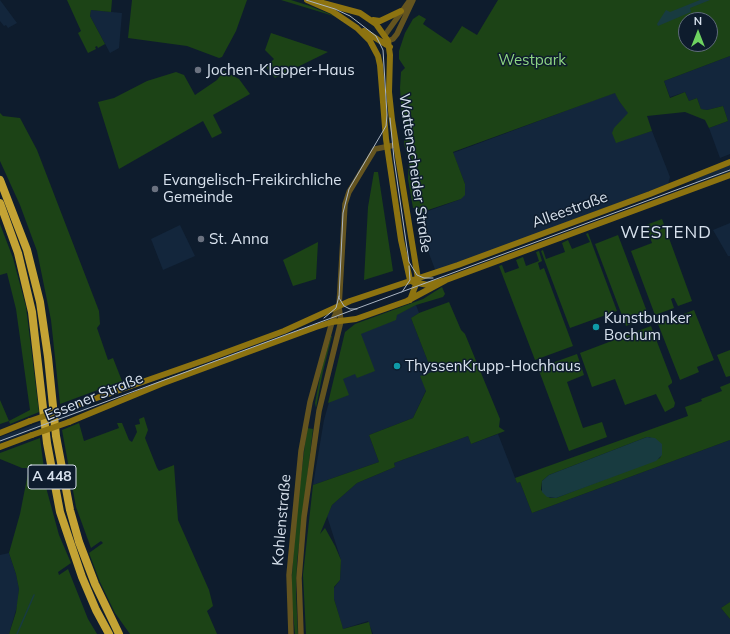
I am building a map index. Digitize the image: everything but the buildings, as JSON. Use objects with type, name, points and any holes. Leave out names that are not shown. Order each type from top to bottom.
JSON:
[{"type":"highway","name":"A 448","points":[[0,180],[18,223],[34,273],[45,330],[62,478],[79,542],[95,584],[119,634]]},
{"type":"highway","name":"A 448","points":[[0,203],[18,252],[32,312],[47,443],[60,512],[82,576],[96,610],[109,634]]},
{"type":"highway","points":[[95,584],[101,587],[119,625],[126,634]]},
{"type":"main road","name":"Wattenscheider Straße","points":[[307,0],[338,15],[357,28],[386,41]]},
{"type":"main road","points":[[312,0],[353,10],[372,20],[380,21],[401,11]]},
{"type":"main road","points":[[372,20],[386,41]]},
{"type":"main road","name":"Wattenscheider Straße","points":[[357,28],[370,41],[378,56],[380,65],[387,146],[401,240],[410,280]]},
{"type":"main road","name":"Wattenscheider Straße","points":[[378,56],[386,41]]},
{"type":"main road","name":"Wattenscheider Straße","points":[[386,41],[389,92],[395,145],[417,281]]},
{"type":"main road","name":"Alleestraße","points":[[417,281],[650,194],[730,162]]},
{"type":"main road","name":"Alleestraße","points":[[339,306],[410,280],[428,285],[446,280],[730,175]]},
{"type":"main road","name":"Alleestraße","points":[[332,322],[371,314],[410,300],[446,280]]},
{"type":"main road","points":[[410,300],[417,281]]},
{"type":"main road","name":"Essener Straße","points":[[0,433],[284,331],[339,306]]},
{"type":"main road","name":"Essener Straße","points":[[0,447],[69,422],[198,371],[332,322]]},
{"type":"main road","points":[[196,363],[198,371]]},
{"type":"street","points":[[386,41],[401,11],[412,0]]},
{"type":"street","points":[[386,41],[393,39],[397,34],[412,0]]},
{"type":"street","name":"Kohlenstraße","points":[[301,634],[298,597],[299,563],[310,464],[319,410],[341,321],[339,306],[342,282],[343,221],[346,198],[372,152],[378,148],[395,145]]},
{"type":"street","name":"Kohlenstraße","points":[[291,634],[289,593],[290,566],[299,462],[308,409],[332,322],[339,306]]},
{"type":"street","points":[[308,409],[319,410]]},
{"type":"shaded area","points":[[0,0],[17,23],[8,28],[0,21]]},
{"type":"shaded area","points":[[700,0],[710,0],[690,8],[691,12],[678,12],[678,18],[658,26],[657,24],[666,10],[670,12]]},
{"type":"shaded area","points":[[91,10],[122,13],[119,48],[110,53],[90,16]]},
{"type":"shaded area","points":[[730,56],[730,154],[720,158],[709,128],[728,121],[723,106],[707,110],[701,109],[697,98],[689,101],[685,92],[670,97],[664,81]]},
{"type":"shaded area","points":[[616,92],[619,101],[629,113],[615,128],[616,142],[652,131],[670,177],[668,184],[436,272],[425,243],[420,214],[461,199],[465,184],[453,153]]},
{"type":"shaded area","points":[[730,165],[730,172],[696,183],[695,179]]},
{"type":"shaded area","points":[[730,223],[730,256],[728,256],[713,230]]},
{"type":"shaded area","points":[[180,225],[195,256],[163,270],[151,239]]},
{"type":"shaded area","points":[[416,305],[419,313],[411,318],[432,372],[426,390],[413,418],[369,435],[379,462],[313,485],[324,420],[347,338]]},
{"type":"shaded area","points":[[88,405],[89,409],[0,443],[0,437]]},
{"type":"shaded area","points":[[498,434],[517,483],[520,482],[532,513],[730,440],[730,602],[721,608],[730,619],[730,634],[373,634],[368,621],[343,629],[334,599],[334,588],[340,580],[341,560],[327,516],[332,505],[357,483],[395,467],[394,463],[468,436],[471,444]]},
{"type":"shaded area","points":[[647,437],[655,438],[662,444],[662,455],[656,461],[556,498],[547,497],[542,492],[542,481],[549,475]]},
{"type":"shaded area","points":[[9,553],[19,589],[18,603],[9,634],[0,634],[0,555]]},
{"type":"green space","points":[[67,0],[112,0],[111,12],[91,10],[90,16],[105,44],[98,48],[97,46],[95,47],[96,49],[88,53],[78,33],[81,31]]},
{"type":"green space","points":[[132,0],[247,0],[236,31],[222,57],[219,58],[187,46],[128,38]]},
{"type":"green space","points":[[281,0],[291,0],[337,17]]},
{"type":"green space","name":"Westpark","points":[[498,0],[730,0],[730,56],[664,81],[670,98],[685,92],[689,101],[697,98],[701,109],[707,110],[723,106],[728,121],[709,128],[705,120],[685,112],[647,116],[652,131],[616,143],[612,133],[614,128],[628,113],[615,93],[453,152],[465,184],[465,195],[461,199],[416,214],[415,208],[413,208],[408,179],[409,160],[404,144],[405,130],[402,117],[400,88],[401,72],[405,68],[399,59],[399,51],[405,33],[413,19],[419,15],[426,19],[423,24],[451,43],[462,26],[477,35]]},
{"type":"green space","points":[[271,33],[328,52],[275,78],[266,67],[274,59],[265,50]]},
{"type":"green space","points":[[224,71],[239,79],[250,94],[213,115],[222,133],[212,138],[203,121],[119,169],[98,102],[114,98],[147,81],[176,72],[184,75],[195,95],[217,80]]},
{"type":"green space","points":[[0,113],[3,116],[20,118],[37,150],[99,311],[100,324],[97,328],[108,360],[113,358],[122,381],[60,404],[51,320],[37,251],[20,205],[0,161]]},
{"type":"green space","points":[[374,172],[378,172],[393,271],[364,280],[368,207]]},
{"type":"green space","points":[[662,219],[692,301],[678,306],[673,298],[671,299],[674,308],[655,315],[631,251],[652,243],[646,225]]},
{"type":"green space","points":[[0,224],[13,258],[26,307],[39,412],[10,424],[9,421],[30,410],[16,309],[7,273],[0,275]]},
{"type":"green space","points":[[588,233],[617,311],[570,328],[541,251],[543,250],[546,259],[565,252],[562,243],[568,240],[572,249],[590,242],[586,234]]},
{"type":"green space","points":[[618,235],[649,317],[626,326],[595,244]]},
{"type":"green space","points":[[318,242],[316,279],[293,286],[283,260]]},
{"type":"green space","points":[[539,251],[542,261],[538,263],[540,270],[544,268],[573,346],[535,360],[499,266],[502,265],[505,273],[519,268],[516,260],[523,257],[526,266],[539,261],[536,252]]},
{"type":"green space","points":[[442,287],[445,294],[443,297],[416,305],[397,315],[396,320],[361,334],[375,371],[357,378],[355,374],[343,379],[349,395],[328,403],[345,332],[355,324],[423,299]]},
{"type":"green space","points":[[449,302],[461,330],[465,334],[500,419],[499,427],[505,431],[471,444],[468,436],[394,463],[395,467],[357,483],[332,505],[320,534],[325,528],[341,560],[340,580],[334,587],[334,599],[343,629],[369,622],[372,634],[306,634],[303,575],[313,485],[379,462],[369,435],[413,418],[426,391],[420,376],[432,372],[411,318],[419,313]]},
{"type":"green space","points":[[694,310],[714,360],[697,367],[699,372],[680,380],[658,324]]},
{"type":"green space","points":[[651,326],[672,381],[672,383],[668,386],[675,403],[674,407],[665,412],[656,394],[625,405],[615,379],[592,387],[580,353]]},
{"type":"green space","points":[[331,336],[316,408],[315,403],[321,371]]},
{"type":"green space","points":[[730,350],[730,376],[726,377],[717,355]]},
{"type":"green space","points":[[577,354],[584,375],[567,382],[583,428],[602,422],[607,437],[569,451],[538,368]]},
{"type":"green space","points":[[730,383],[730,440],[532,513],[520,482],[517,483],[515,478],[688,416],[685,407],[702,401],[701,399],[722,391],[720,387]],"holes":[[[650,437],[662,453],[660,458],[556,498],[550,498],[541,490],[542,481],[549,475]]]},
{"type":"green space","points":[[0,400],[9,421],[0,424]]},
{"type":"green space","points":[[144,417],[148,430],[145,438],[157,468],[159,471],[174,465],[178,520],[209,590],[213,606],[207,611],[217,634],[130,634],[115,613],[100,582],[89,553],[103,543],[101,541],[91,548],[76,507],[62,430],[79,423],[84,441],[119,428],[117,423],[122,423],[129,440],[132,442],[137,432],[135,425],[140,424],[139,419]]},
{"type":"green space","points":[[307,428],[313,429],[297,562],[296,593],[298,634],[295,634],[291,593],[292,575],[296,516]]},
{"type":"green space","points":[[40,438],[47,491],[59,535],[71,563],[58,572],[59,575],[68,569],[88,619],[97,634],[9,634],[16,612],[19,589],[9,553],[20,514],[29,468],[22,468],[0,459],[0,453]]},
{"type":"green space","points":[[730,602],[730,619],[721,608]]},
{"type":"waterway","points":[[17,634],[34,595]]},
{"type":"tram line","points":[[306,0],[335,9],[350,16],[376,36],[383,50],[387,115],[386,126],[349,189],[343,213],[339,298],[344,306],[350,309],[357,309]]},
{"type":"tram line","points":[[390,118],[394,159],[409,262],[417,275],[424,278],[433,278]]},
{"type":"tram line","points":[[0,441],[730,170]]},
{"type":"tram line","points":[[402,292],[410,280],[409,266]]},
{"type":"tram line","points":[[324,318],[336,308],[339,296]]},
{"type":"place","name":"Jochen-Klepper-Haus","points":[[198,70]]},
{"type":"place","name":"Evangelisch-Freikirchliche Gemeinde","points":[[155,189]]},
{"type":"place","name":"St. Anna","points":[[201,239]]},
{"type":"place","name":"Kunstbunker Bochum","points":[[596,327]]},
{"type":"place","name":"ThyssenKrupp-Hochhaus","points":[[397,366]]},
{"type":"district","name":"WESTEND","points":[[666,233]]}]
